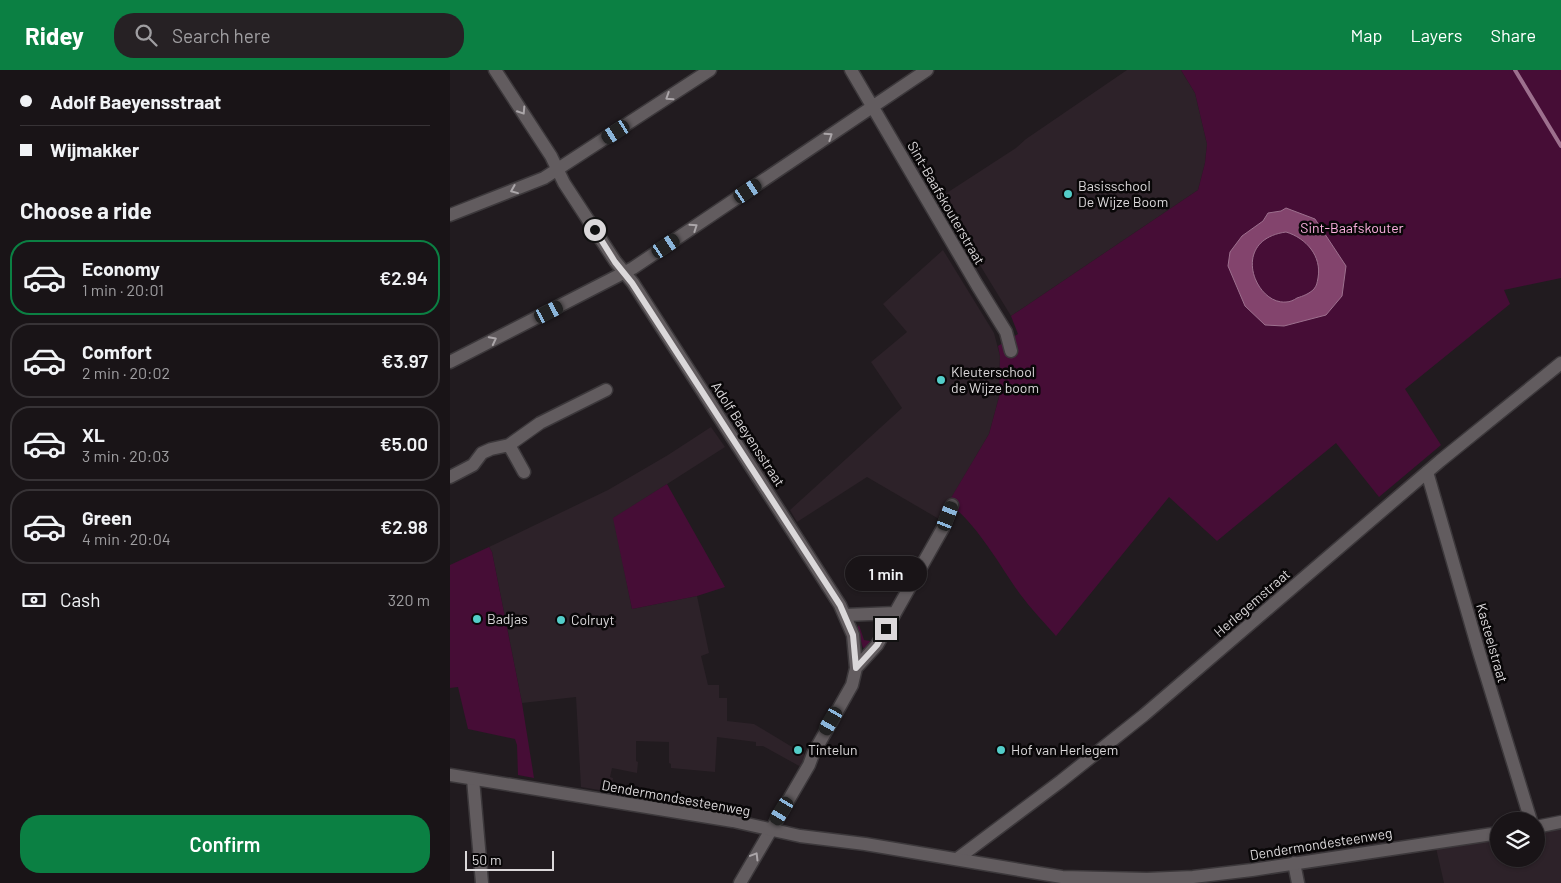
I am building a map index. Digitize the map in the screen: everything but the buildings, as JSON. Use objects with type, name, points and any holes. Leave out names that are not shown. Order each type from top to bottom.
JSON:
[{"type":"street","name":"Adolf Baeyensstraat","points":[[495,70],[551,156],[564,184],[615,262],[638,290],[845,615],[853,635],[856,668],[852,685],[813,754],[809,765],[740,883]]},
{"type":"street","points":[[450,215],[544,178],[710,70]]},
{"type":"street","name":"Sint-Baafskouterstraat","points":[[851,70],[1006,332],[1011,351]]},
{"type":"street","points":[[450,362],[624,273],[927,70]]},
{"type":"street","name":"Herlegemstraat","points":[[957,859],[1061,781],[1144,715],[1427,472],[1561,363]]},
{"type":"street","points":[[450,477],[473,465],[482,453],[510,445],[540,423],[606,390]]},
{"type":"street","points":[[510,445],[524,472]]},
{"type":"street","name":"Kasteelstraat","points":[[1427,472],[1479,652],[1528,812]]},
{"type":"street","points":[[856,668],[877,645],[943,528],[952,505]]},
{"type":"street","points":[[845,615],[895,613]]},
{"type":"street","name":"Dendermondsesteenweg","points":[[450,775],[733,821],[800,836],[865,844],[957,859]]},
{"type":"street","points":[[473,779],[482,883]]},
{"type":"street","points":[[1545,825],[1561,822]]},
{"type":"street","name":"Dendermondesteenweg","points":[[957,859],[1062,877],[1146,881],[1193,877],[1490,834]]},
{"type":"street","points":[[1294,863],[1298,883]]},
{"type":"shaded area","name":"Basisschool De Wijze Boom","points":[[1127,70],[1181,70],[1195,93],[1207,144],[1205,163],[1198,190],[1011,316],[939,198],[1016,148],[1026,139]]},
{"type":"shaded area","points":[[1286,208],[1315,219],[1346,266],[1342,296],[1326,315],[1284,326],[1265,325],[1245,306],[1228,266],[1230,252],[1242,236],[1263,221],[1268,213],[1281,211]],"holes":[[[1286,232],[1306,243],[1315,255],[1319,270],[1317,284],[1306,295],[1292,301],[1275,300],[1265,293],[1257,283],[1253,271],[1253,258],[1258,247],[1268,237]]]},
{"type":"shaded area","name":"Kleuterschool de Wijze boom","points":[[943,250],[994,333],[1000,356],[999,397],[989,434],[939,519],[867,477],[797,522],[790,510],[902,408],[871,362],[907,332],[883,304]]},
{"type":"shaded area","points":[[711,427],[725,447],[614,518],[632,609],[697,596],[709,653],[701,656],[708,685],[719,685],[719,698],[727,698],[727,721],[754,724],[807,756],[801,767],[763,746],[756,746],[756,742],[717,737],[715,772],[671,768],[669,763],[669,742],[636,741],[637,773],[612,768],[610,777],[613,778],[611,792],[581,787],[576,697],[522,703],[492,552],[489,547],[608,490]]},
{"type":"shaded area","points":[[1561,829],[1561,883],[1444,883],[1436,848],[1490,840],[1490,867],[1545,867],[1545,832]]},
{"type":"green space","name":"Sint-Baafskouter","points":[[1181,70],[1561,70],[1561,278],[1504,290],[1510,304],[1405,389],[1441,445],[1379,497],[1336,443],[1217,541],[1169,497],[1056,636],[1020,594],[978,533],[948,503],[989,434],[999,397],[1000,356],[998,346],[1018,334],[1011,316],[1198,190],[1205,163],[1207,144],[1195,93]]},
{"type":"green space","points":[[667,484],[725,587],[697,596],[632,609],[613,518]]},
{"type":"green space","name":"Badjas","points":[[489,547],[492,552],[522,703],[534,778],[518,775],[515,739],[468,729],[458,687],[450,688],[450,565]]},
{"type":"green space","points":[[859,625],[864,640],[870,641],[869,647],[863,648],[857,628]]},
{"type":"waterway","points":[[1515,70],[1561,146]]},
{"type":"place","name":"Basisschool De Wijze Boom","points":[[1068,194]]},
{"type":"place","name":"Kleuterschool de Wijze boom","points":[[941,380]]},
{"type":"place","name":"Badjas","points":[[477,619]]},
{"type":"place","name":"Colruyt","points":[[561,620]]},
{"type":"place","name":"Tintelun","points":[[798,750]]},
{"type":"place","name":"Hof van Herlegem","points":[[1001,750]]},
{"type":"route","points":[[595,230],[678,353],[840,605],[853,635],[856,668],[877,645],[886,629]]}]
